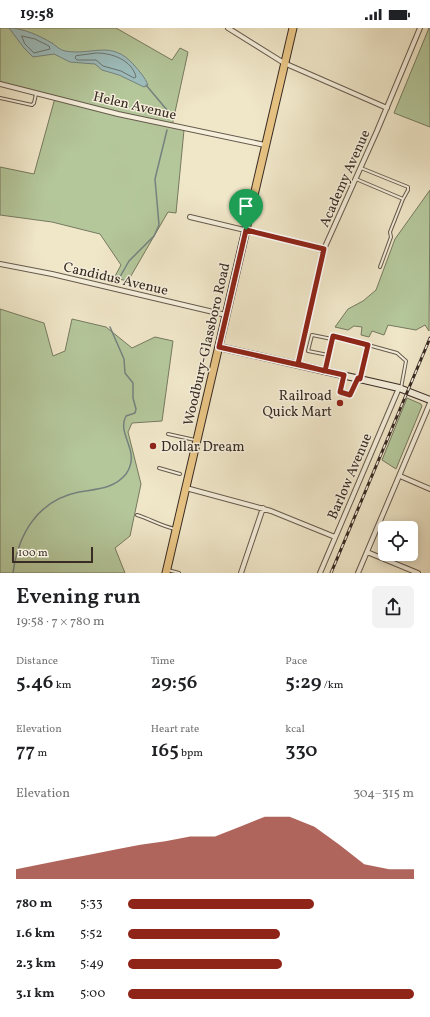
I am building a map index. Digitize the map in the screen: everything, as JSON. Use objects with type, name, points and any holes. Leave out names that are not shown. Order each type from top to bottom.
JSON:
[{"type":"main road","name":"Woodbury-Glassboro Road","points":[[166,572],[293,28]]},
{"type":"main road","points":[[219,347],[400,388],[430,400]]},
{"type":"street","name":"Academy Avenue","points":[[298,364],[324,249],[387,108],[420,28]]},
{"type":"street","points":[[230,29],[284,63],[387,108]]},
{"type":"street","name":"Helen Avenue","points":[[0,84],[118,114],[265,145]]},
{"type":"street","points":[[190,217],[324,249]]},
{"type":"street","name":"Candidus Avenue","points":[[0,264],[52,274],[226,315]]},
{"type":"street","name":"Barlow Avenue","points":[[320,573],[400,388]]},
{"type":"street","points":[[358,573],[430,403]]},
{"type":"street","points":[[400,476],[430,489]]},
{"type":"street","points":[[186,488],[263,508],[335,537]]},
{"type":"street","points":[[241,573],[263,508]]},
{"type":"street","points":[[367,552],[418,573]]},
{"type":"lane","points":[[0,98],[32,105],[34,103],[36,93]]},
{"type":"lane","points":[[361,167],[408,187],[390,232],[391,237],[380,267]]},
{"type":"lane","points":[[355,179],[402,200]]},
{"type":"lane","points":[[328,356],[308,351],[312,335],[332,339],[333,336],[397,353],[406,361],[400,388]]},
{"type":"lane","points":[[325,371],[332,339]]},
{"type":"lane","points":[[344,375],[340,392],[345,395],[351,394],[359,379],[368,345]]},
{"type":"lane","points":[[168,434],[196,441]]},
{"type":"lane","points":[[159,468],[180,474]]},
{"type":"lane","points":[[137,515],[149,518],[166,527],[176,529]]},
{"type":"lane","points":[[166,572],[179,573]]},
{"type":"green space","points":[[0,28],[116,28],[172,60],[180,48],[188,52],[172,126],[184,130],[176,213],[168,212],[128,281],[114,278],[121,265],[100,234],[52,222],[0,215],[0,167],[34,174],[55,98],[0,85]]},
{"type":"green space","points":[[430,28],[430,127],[394,113]]},
{"type":"green space","points":[[430,190],[429,331],[425,325],[416,330],[388,325],[384,335],[372,331],[369,337],[361,335],[362,327],[354,326],[348,330],[335,327],[348,309],[363,301],[376,290],[395,239]]},
{"type":"green space","points":[[0,309],[44,323],[53,356],[65,351],[72,319],[106,327],[132,348],[155,337],[173,341],[162,421],[132,423],[128,432],[141,484],[130,536],[115,548],[125,573],[0,573]]},
{"type":"green space","points":[[407,398],[421,404],[422,406],[396,469],[382,460]]},
{"type":"water","points":[[9,28],[20,29],[31,33],[47,40],[65,51],[84,52],[109,50],[117,53],[126,57],[134,65],[144,77],[148,85],[144,87],[119,75],[102,70],[95,64],[70,62],[54,54],[33,57]]},
{"type":"waterway","points":[[146,85],[171,117]]},
{"type":"waterway","points":[[117,282],[129,261],[154,236],[159,225],[155,179],[167,130]]},
{"type":"waterway","points":[[13,573],[25,532],[41,511],[65,496],[104,488],[116,483],[126,474],[130,466],[131,458],[124,430],[124,423],[126,416],[135,413],[136,409],[133,398],[133,383],[125,373],[124,359],[110,327]]},
{"type":"railway","points":[[331,573],[430,338]]},
{"type":"place","name":"Railroad Quick Mart","points":[[340,403]]},
{"type":"place","name":"Dollar Dream","points":[[153,446]]},
{"type":"route","points":[[246,230],[219,347],[298,364],[344,375],[340,392],[342,394],[350,395],[358,378],[360,379],[368,345],[333,336],[325,371],[298,364],[324,249],[246,230]]}]
